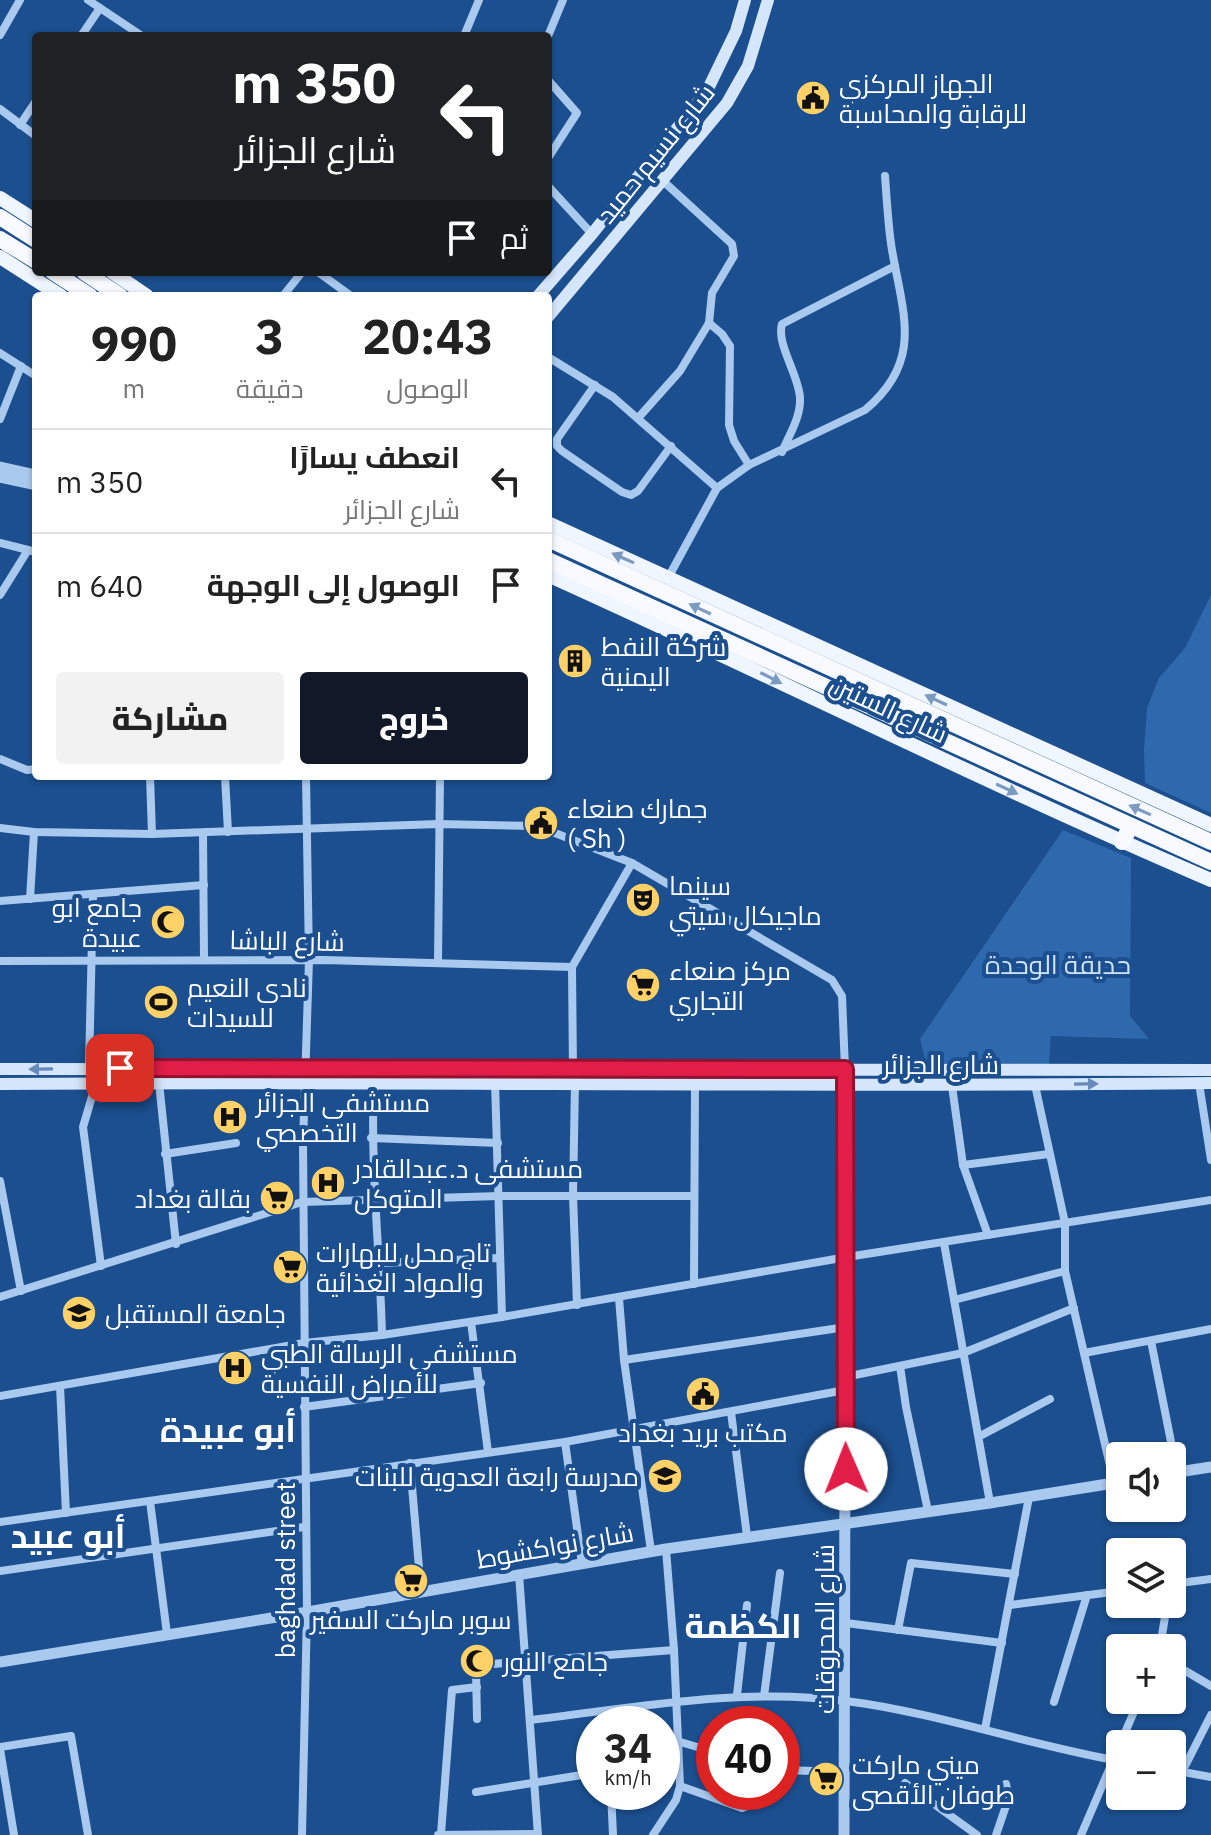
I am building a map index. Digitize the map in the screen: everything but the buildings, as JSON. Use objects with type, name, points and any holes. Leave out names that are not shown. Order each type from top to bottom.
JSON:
[{"type":"highway","points":[[0,217],[32,237]]},
{"type":"highway","points":[[0,239],[32,259]]},
{"type":"highway","points":[[59,276],[84,292]]},
{"type":"highway","points":[[90,276],[114,292]]},
{"type":"highway","name":"شارع الستين","points":[[552,540],[579,546],[1131,826],[1211,862]]},
{"type":"highway","name":"شارع الستين","points":[[552,562],[610,595],[956,735],[1054,763],[1211,842]]},
{"type":"highway","points":[[1122,842],[1131,826]]},
{"type":"main road","name":"شارع نسيم حميد","points":[[541,292],[707,91],[736,31],[745,0]]},
{"type":"main road","name":"شارع نسيم حميد","points":[[552,312],[727,103],[748,66],[768,0]]},
{"type":"main road","points":[[736,31],[758,35]]},
{"type":"main road","points":[[0,198],[32,218]]},
{"type":"main road","points":[[592,234],[606,249]]},
{"type":"main road","points":[[0,257],[55,292]]},
{"type":"main road","points":[[118,276],[141,292]]},
{"type":"main road","name":"شارع الستين","points":[[552,526],[579,546],[668,578],[1054,763],[1211,825]]},
{"type":"main road","name":"شارع الستين","points":[[552,576],[610,595],[1122,842],[1211,880]]},
{"type":"main road","name":"شارع الجزائر","points":[[0,1069],[305,1070],[846,1086],[1205,1083]]},
{"type":"main road","points":[[845,1069],[846,1086]]},
{"type":"main road","name":"شارع الجزائر","points":[[0,1084],[494,1082],[845,1069],[1211,1070]]},
{"type":"main road","points":[[1118,1069],[1118,1084]]},
{"type":"street","points":[[0,35],[20,0]]},
{"type":"street","points":[[88,0],[136,32]]},
{"type":"street","points":[[466,32],[479,0]]},
{"type":"street","points":[[550,32],[563,0]]},
{"type":"street","points":[[84,32],[100,8]]},
{"type":"street","points":[[552,85],[577,113],[552,152]]},
{"type":"street","points":[[20,125],[32,107]]},
{"type":"street","points":[[0,109],[32,133]]},
{"type":"street","points":[[668,578],[717,488],[749,465],[865,410],[880,397],[899,365],[906,330],[904,303],[895,266],[885,176]]},
{"type":"street","points":[[639,417],[680,371],[709,323],[712,293],[735,250],[663,181]]},
{"type":"street","points":[[552,190],[592,234]]},
{"type":"street","points":[[782,452],[799,415],[800,398],[798,383],[781,335],[782,324],[895,266]]},
{"type":"street","points":[[286,292],[299,276]]},
{"type":"street","points":[[324,276],[346,292]]},
{"type":"street","points":[[709,323],[730,346],[730,434],[749,465]]},
{"type":"street","points":[[0,353],[32,373]]},
{"type":"street","points":[[552,359],[639,417],[717,488]]},
{"type":"street","points":[[0,419],[21,366]]},
{"type":"street","points":[[595,385],[557,439],[557,446],[562,451],[631,495],[638,491],[671,446]]},
{"type":"street","points":[[0,467],[32,474]]},
{"type":"street","points":[[0,477],[32,484]]},
{"type":"street","points":[[0,543],[32,551],[0,595]]},
{"type":"street","points":[[0,759],[32,769]]},
{"type":"street","points":[[150,780],[152,834]]},
{"type":"street","points":[[225,780],[228,832]]},
{"type":"street","name":"baghdad street","points":[[302,1835],[307,1612],[302,1202],[309,960],[306,780]]},
{"type":"street","points":[[438,962],[440,780]]},
{"type":"street","points":[[0,828],[34,832],[152,834],[307,831],[438,824],[537,826],[632,863],[832,980],[842,996],[845,1069]]},
{"type":"street","points":[[30,899],[34,832]]},
{"type":"street","points":[[203,833],[204,959]]},
{"type":"street","points":[[577,1305],[572,967],[632,863]]},
{"type":"street","points":[[0,901],[204,885]]},
{"type":"street","points":[[89,1068],[93,895]]},
{"type":"street","name":"شارع الباشا","points":[[0,961],[309,960],[572,967]]},
{"type":"street","points":[[374,1082],[371,1138],[382,1335]]},
{"type":"street","points":[[494,1082],[502,1317]]},
{"type":"street","points":[[96,1083],[83,1127],[101,1266]]},
{"type":"street","points":[[159,1083],[176,1244]]},
{"type":"street","points":[[694,1284],[695,1083]]},
{"type":"street","points":[[1205,1083],[1211,1160]]},
{"type":"street","points":[[1035,1085],[1065,1223],[1065,1271],[1107,1442]]},
{"type":"street","name":"شارع المحروقات","points":[[844,1835],[846,1086]]},
{"type":"street","points":[[952,1086],[963,1165],[988,1235]]},
{"type":"street","points":[[371,1138],[498,1143]]},
{"type":"street","points":[[165,1154],[236,1143]]},
{"type":"street","points":[[963,1165],[1049,1154]]},
{"type":"street","points":[[0,1181],[21,1291]]},
{"type":"street","points":[[0,1297],[302,1202],[499,1196],[694,1196]]},
{"type":"street","points":[[0,1396],[304,1343],[471,1322],[847,1257],[1211,1200]]},
{"type":"street","points":[[944,1243],[990,1503]]},
{"type":"street","points":[[380,1263],[500,1258]]},
{"type":"street","points":[[954,1300],[1065,1271]]},
{"type":"street","points":[[619,1298],[624,1360],[651,1551]]},
{"type":"street","points":[[0,1522],[565,1442],[634,1427],[731,1412],[845,1384],[900,1366],[963,1353],[1074,1308]]},
{"type":"street","points":[[471,1322],[488,1452]]},
{"type":"street","points":[[624,1360],[846,1327]]},
{"type":"street","points":[[1084,1353],[1211,1329]]},
{"type":"street","points":[[1151,1341],[1169,1442]]},
{"type":"street","points":[[900,1366],[928,1511]]},
{"type":"street","points":[[304,1407],[481,1383]]},
{"type":"street","points":[[60,1386],[66,1513]]},
{"type":"street","points":[[980,1436],[1050,1399]]},
{"type":"street","points":[[731,1412],[747,1536]]},
{"type":"street","points":[[565,1442],[582,1564]]},
{"type":"street","points":[[410,1463],[421,1591]]},
{"type":"street","points":[[1186,1471],[1211,1467]]},
{"type":"street","name":"شارع نواكشوط","points":[[0,1662],[651,1551],[1106,1484]]},
{"type":"street","points":[[985,1729],[1029,1497]]},
{"type":"street","points":[[150,1501],[167,1634]]},
{"type":"street","points":[[0,1571],[155,1551],[304,1527]]},
{"type":"street","points":[[666,1549],[677,1704]]},
{"type":"street","points":[[898,1630],[911,1563],[1015,1574]]},
{"type":"street","points":[[764,1696],[780,1573]]},
{"type":"street","points":[[477,1687],[452,1690],[440,1834],[538,1834],[519,1574]]},
{"type":"street","points":[[1186,1582],[1211,1579]]},
{"type":"street","points":[[1010,1605],[1106,1593]]},
{"type":"street","points":[[1054,1702],[1087,1595]]},
{"type":"street","points":[[737,1695],[747,1605]]},
{"type":"street","points":[[846,1623],[1002,1643]]},
{"type":"street","points":[[477,1719],[476,1670],[479,1665],[674,1650]]},
{"type":"street","points":[[1186,1671],[1211,1686]]},
{"type":"street","points":[[530,1720],[737,1695],[846,1701],[985,1729],[1106,1759]]},
{"type":"street","points":[[1186,1764],[1211,1715]]},
{"type":"street","points":[[14,1835],[0,1748],[71,1736],[88,1835]]},
{"type":"street","points":[[800,1771],[844,1772]]},
{"type":"street","points":[[1186,1773],[1211,1777]]},
{"type":"street","points":[[476,1792],[576,1776]]},
{"type":"street","points":[[1081,1835],[1106,1782]]},
{"type":"street","points":[[905,1783],[977,1835]]},
{"type":"street","points":[[996,1835],[1009,1797],[1006,1784]]},
{"type":"street","points":[[680,1786],[696,1792]]},
{"type":"street","points":[[612,1810],[613,1835]]},
{"type":"street","points":[[653,1835],[669,1810]]},
{"type":"green space","points":[[1211,595],[1211,813],[1145,783],[1144,749],[1147,708],[1159,678],[1185,648]]},
{"type":"green space","name":"حديقة الوحدة","points":[[1063,830],[1131,858],[1130,1016],[1149,1039],[1051,1036],[1049,1064],[926,1063],[920,1039]]},
{"type":"place","name":"الجهاز المركزي للرقابة والمحاسبة","points":[[813,98]]},
{"type":"place","name":"شركة النفط اليمنية","points":[[575,661]]},
{"type":"place","name":"جمارك صنعاء ( Sh )","points":[[541,823]]},
{"type":"place","name":"سينما ماجيكال سيتي","points":[[643,900]]},
{"type":"place","name":"جامع ابو عبيدة","points":[[168,922]]},
{"type":"place","name":"مركز صنعاء التجاري","points":[[643,985]]},
{"type":"place","name":"نادي النعيم للسيدات","points":[[161,1002]]},
{"type":"place","name":"مستشفى الجزائر التخصصي","points":[[230,1117]]},
{"type":"place","name":"مستشفى د.عبدالقادر المتوكل","points":[[328,1183]]},
{"type":"place","name":"بقالة بغداد","points":[[277,1198]]},
{"type":"place","name":"تاج محل للبهارات والمواد الغذائية","points":[[290,1267]]},
{"type":"place","name":"جامعة المستقبل","points":[[79,1313]]},
{"type":"place","name":"مستشفى الرسالة الطبي للأمراض النفسية","points":[[235,1368]]},
{"type":"place","name":"مكتب بريد بغداد","points":[[703,1394]]},
{"type":"place","name":"مدرسة رابعة العدوية للبنات","points":[[665,1476]]},
{"type":"place","name":"سوبر ماركت السفير","points":[[411,1581]]},
{"type":"place","name":"جامع النور","points":[[477,1661]]},
{"type":"place","name":"ميني ماركت طوفان الأقصى","points":[[826,1779]]},
{"type":"district","name":"أبو عبيدة","points":[[228,1429]]},
{"type":"district","name":"أبو عبيد","points":[[68,1535]]},
{"type":"district","name":"الكظمة","points":[[743,1625]]},
{"type":"route","points":[[120,1068],[845,1069],[846,1469]]}]
